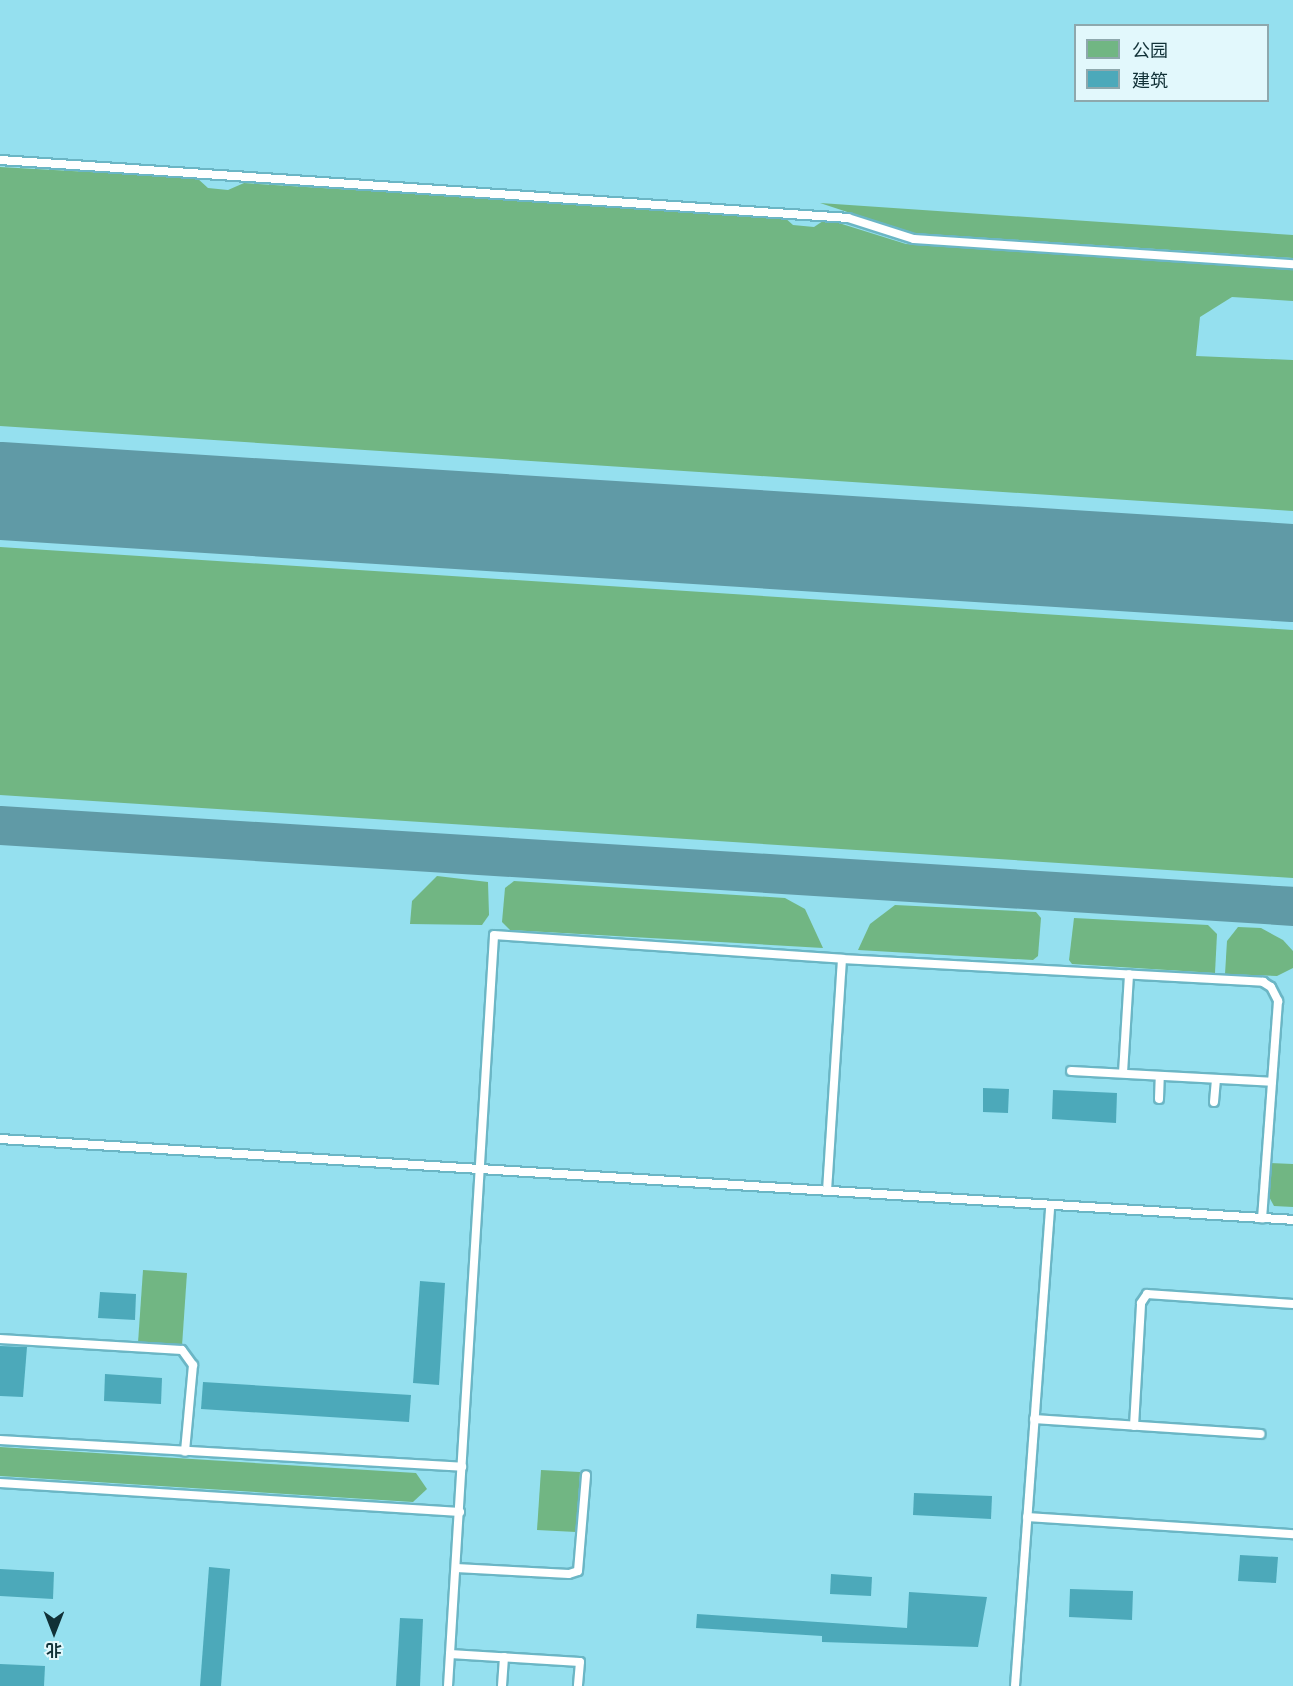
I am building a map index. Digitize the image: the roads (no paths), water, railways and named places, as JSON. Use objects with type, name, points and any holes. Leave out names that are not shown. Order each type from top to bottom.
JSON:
[{"type":"lane","points":[[0,160],[848,218],[914,239],[1293,264]]},
{"type":"lane","points":[[448,1686],[494,935],[842,959],[1263,982],[1271,987],[1278,1001],[1262,1218]]},
{"type":"lane","points":[[827,1190],[842,959]]},
{"type":"lane","points":[[1123,1073],[1129,974]]},
{"type":"lane","points":[[1071,1071],[1272,1082]]},
{"type":"lane","points":[[1159,1098],[1160,1076]]},
{"type":"lane","points":[[1214,1102],[1216,1079]]},
{"type":"lane","points":[[0,1139],[1293,1220]]},
{"type":"lane","points":[[1015,1686],[1050,1205]]},
{"type":"lane","points":[[1134,1426],[1141,1303],[1147,1294],[1293,1304]]},
{"type":"lane","points":[[0,1339],[182,1350],[193,1365],[185,1452]]},
{"type":"lane","points":[[1034,1419],[1261,1434]]},
{"type":"lane","points":[[0,1440],[462,1467]]},
{"type":"lane","points":[[456,1568],[578,1571],[586,1475]]},
{"type":"lane","points":[[0,1483],[460,1512]]},
{"type":"lane","points":[[1027,1517],[1293,1534]]},
{"type":"lane","points":[[450,1654],[580,1662],[578,1686]]},
{"type":"lane","points":[[502,1686],[504,1657]]}]
